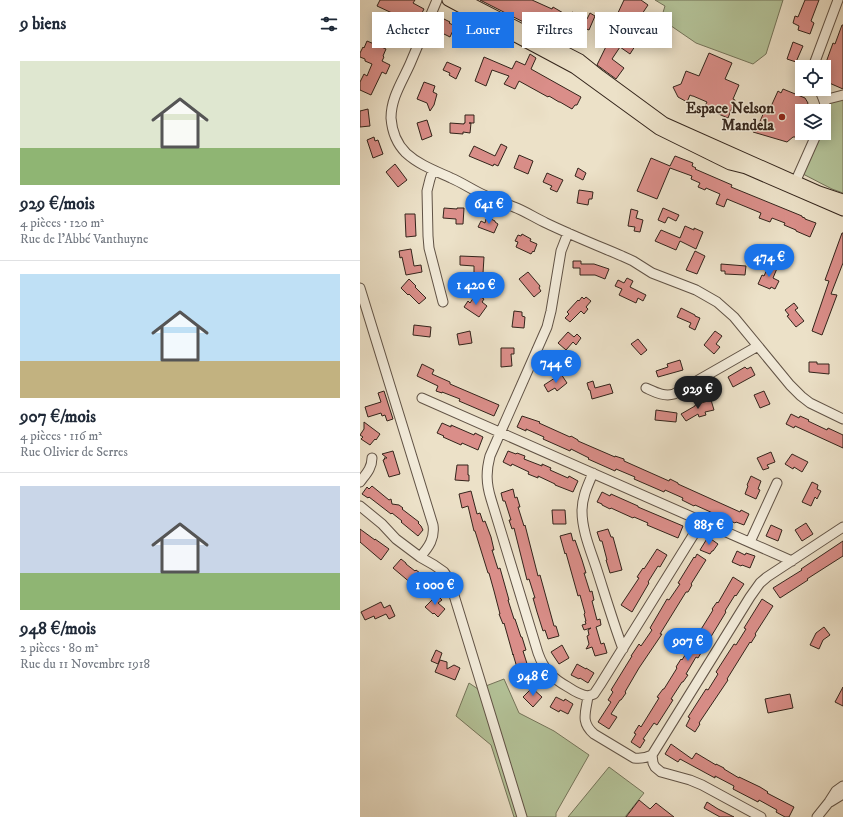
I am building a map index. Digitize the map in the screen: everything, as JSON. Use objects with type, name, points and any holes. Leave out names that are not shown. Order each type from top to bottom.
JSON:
[{"type":"main road","points":[[448,0],[575,68],[588,76],[640,116],[665,132],[730,164],[843,200]]},
{"type":"main road","points":[[464,0],[580,60],[664,123],[843,210]]},
{"type":"street","points":[[437,0],[395,95],[392,107],[393,129],[399,144],[405,152],[433,170],[487,197],[506,203],[568,233],[633,261],[652,273],[686,285],[706,295],[728,311],[801,396],[810,403],[843,419]]},
{"type":"street","points":[[816,60],[838,0]]},
{"type":"street","points":[[824,100],[843,95]]},
{"type":"street","points":[[822,96],[825,104]]},
{"type":"street","points":[[794,185],[814,140]]},
{"type":"street","points":[[433,170],[427,191],[428,236],[429,248],[442,302]]},
{"type":"street","points":[[568,233],[561,251],[551,312],[547,326],[500,432],[488,462],[487,473],[487,485],[490,499],[538,653],[551,676],[578,694],[588,696],[596,692],[702,521]]},
{"type":"street","points":[[360,288],[434,528],[434,535],[431,542],[420,556]]},
{"type":"street","points":[[646,388],[666,396],[674,394],[758,346]]},
{"type":"street","points":[[422,398],[792,561]]},
{"type":"street","points":[[360,482],[370,468],[372,458]]},
{"type":"street","points":[[593,473],[583,502],[583,522],[623,649]]},
{"type":"street","points":[[750,542],[777,482]]},
{"type":"street","points":[[360,506],[396,538],[444,572],[449,579],[522,817]]},
{"type":"street","points":[[588,696],[584,718],[587,726],[592,732],[634,758],[641,759],[652,755],[760,583],[843,528]]},
{"type":"street","points":[[652,755],[655,767],[661,772],[702,785],[761,817]]},
{"type":"street","points":[[817,817],[836,791],[843,786]]},
{"type":"street","points":[[829,802],[843,794]]},
{"type":"green space","points":[[655,0],[783,0],[766,54],[753,64],[696,43],[672,27],[672,12],[663,12],[665,6]]},
{"type":"green space","points":[[843,98],[843,193],[803,174],[817,140],[831,140],[831,102]]},
{"type":"green space","points":[[504,679],[519,713],[554,731],[589,755],[556,813],[556,817],[514,817],[491,745],[456,716],[469,683],[478,689]]},
{"type":"green space","points":[[609,767],[644,793],[625,817],[568,817]]},
{"type":"building","points":[[380,0],[415,0],[413,3],[424,9],[422,12],[390,12],[377,6]]},
{"type":"building","points":[[480,0],[532,0],[552,9],[553,7],[562,12],[522,12],[522,21],[514,17],[514,12],[504,12]]},
{"type":"building","points":[[624,0],[641,0],[648,5],[643,12],[618,12]]},
{"type":"building","points":[[805,0],[819,0],[811,21],[814,23],[810,34],[798,30],[799,26],[793,23],[795,16],[798,17]]},
{"type":"building","points":[[590,13],[595,16],[589,30],[587,29],[587,19]]},
{"type":"building","points":[[444,19],[452,24],[452,33],[450,37],[444,34]]},
{"type":"building","points":[[843,25],[843,89],[831,84],[831,60],[827,60],[833,43],[835,44]]},
{"type":"building","points":[[367,41],[372,43],[372,48],[386,49],[382,61],[390,65],[386,74],[382,72],[371,95],[360,90],[360,82],[364,74],[367,76],[372,64],[360,57],[360,53],[363,47],[364,48]]},
{"type":"building","points":[[793,42],[803,46],[795,62],[787,59]]},
{"type":"building","points":[[605,48],[619,48],[612,59],[624,68],[616,79],[597,65]]},
{"type":"building","points":[[621,48],[634,48],[630,54]]},
{"type":"building","points":[[709,53],[732,63],[725,79],[739,85],[733,99],[735,100],[728,118],[704,108],[707,102],[693,96],[690,95],[687,102],[678,97],[673,87],[681,84],[686,71],[699,76]]},
{"type":"building","points":[[530,54],[536,58],[531,69],[581,97],[577,105],[575,105],[572,109],[519,81],[515,89],[504,84],[509,76],[492,70],[486,86],[475,81],[484,57],[512,69],[516,61],[525,65]]},
{"type":"building","points":[[447,62],[461,68],[456,79],[449,75],[450,73],[443,70]]},
{"type":"building","points":[[424,82],[435,86],[433,92],[437,94],[434,105],[430,111],[427,103],[417,99]]},
{"type":"building","name":"Espace Nelson Mandela","points":[[783,89],[795,94],[795,96],[805,98],[808,103],[795,104],[795,137],[787,142],[753,132],[756,126],[758,126],[764,112],[768,113],[778,91],[781,93]]},
{"type":"building","points":[[368,109],[370,126],[360,127],[360,111]]},
{"type":"building","points":[[465,115],[474,115],[474,123],[471,123],[470,133],[450,133],[450,123],[464,124]]},
{"type":"building","points":[[427,120],[432,136],[422,140],[417,123]]},
{"type":"building","points":[[374,137],[375,141],[378,140],[383,154],[373,158],[367,140]]},
{"type":"building","points":[[501,144],[507,147],[498,166],[494,164],[493,166],[469,156],[474,146],[495,156]]},
{"type":"building","points":[[519,155],[533,161],[528,174],[514,168]]},
{"type":"building","points":[[675,156],[693,163],[692,166],[696,168],[695,169],[732,185],[731,187],[816,223],[810,237],[784,225],[785,223],[772,218],[770,222],[759,218],[761,213],[727,199],[724,207],[716,204],[720,194],[706,188],[705,190],[698,187],[700,183],[691,179],[692,176],[670,168],[657,199],[637,191],[651,158],[670,166]]},
{"type":"building","points":[[395,164],[407,180],[398,187],[386,172]]},
{"type":"building","points":[[578,168],[586,173],[583,180],[575,176]]},
{"type":"building","points":[[547,173],[563,180],[557,192],[550,189],[552,186],[543,182]]},
{"type":"building","points":[[579,190],[593,192],[592,199],[589,199],[588,205],[577,203]]},
{"type":"building","points":[[444,208],[464,208],[463,224],[456,224],[456,219],[443,218]]},
{"type":"building","points":[[663,208],[679,215],[676,221],[668,217],[665,223],[658,220]]},
{"type":"building","points":[[631,209],[638,211],[636,218],[643,220],[640,232],[634,231],[635,227],[628,226]]},
{"type":"building","points":[[405,214],[415,214],[416,236],[406,237]]},
{"type":"building","points":[[489,218],[498,224],[494,233],[478,227],[481,221],[485,223],[486,219],[488,220]]},
{"type":"building","points":[[685,226],[703,232],[696,249],[680,241],[676,250],[655,241],[661,230],[680,238]]},
{"type":"building","points":[[842,233],[843,263],[831,294],[837,295],[822,335],[812,331],[829,281],[825,280]]},
{"type":"building","points":[[522,234],[531,239],[530,241],[537,244],[534,252],[533,251],[531,254],[516,247],[518,242],[515,241],[518,235],[521,236]]},
{"type":"building","points":[[411,249],[414,266],[421,265],[422,272],[406,275],[399,251]]},
{"type":"building","points":[[695,251],[705,256],[697,274],[686,270]]},
{"type":"building","points":[[460,256],[484,257],[483,273],[474,273],[474,266],[460,265]]},
{"type":"building","points":[[573,261],[581,261],[581,264],[594,264],[609,269],[605,279],[595,275],[580,275],[580,268],[573,268]]},
{"type":"building","points":[[770,263],[778,266],[773,278],[779,281],[775,289],[771,287],[770,289],[758,284],[762,275],[764,276]]},
{"type":"building","points":[[721,264],[746,266],[745,275],[725,274],[725,271],[721,271]]},
{"type":"building","points":[[528,272],[540,286],[539,288],[541,291],[534,297],[519,279]]},
{"type":"building","points":[[627,278],[633,281],[630,287],[646,295],[643,301],[638,298],[636,303],[619,295],[622,289],[615,286],[618,280],[624,283]]},
{"type":"building","points":[[409,279],[426,298],[419,304],[401,288]]},
{"type":"building","points":[[476,294],[484,299],[482,302],[487,306],[479,317],[464,307],[468,301],[470,303]]},
{"type":"building","points":[[582,297],[584,299],[586,297],[591,301],[586,307],[588,309],[584,314],[581,311],[570,322],[565,318],[569,314],[567,312]]},
{"type":"building","points":[[794,303],[798,308],[795,310],[804,321],[796,327],[787,316],[789,315],[785,310]]},
{"type":"building","points":[[681,308],[700,318],[695,330],[689,327],[691,323],[677,317]]},
{"type":"building","points":[[514,311],[522,312],[522,316],[525,317],[524,328],[512,327]]},
{"type":"building","points":[[414,325],[431,327],[430,337],[413,335]]},
{"type":"building","points":[[470,331],[472,343],[459,345],[457,334]]},
{"type":"building","points":[[715,331],[722,336],[716,344],[720,347],[714,354],[704,345]]},
{"type":"building","points":[[568,332],[574,337],[577,334],[581,338],[576,345],[573,342],[566,350],[558,343]]},
{"type":"building","points":[[638,339],[647,350],[641,355],[631,344]]},
{"type":"building","points":[[501,348],[514,348],[514,354],[511,354],[512,366],[501,367]]},
{"type":"building","points":[[680,360],[683,370],[658,377],[656,371],[668,367],[667,364]]},
{"type":"building","points":[[809,362],[829,364],[829,374],[809,372]]},
{"type":"building","points":[[422,364],[434,370],[432,374],[450,382],[450,384],[499,405],[494,416],[459,401],[460,399],[436,391],[438,386],[417,376]]},
{"type":"building","points":[[745,367],[747,369],[751,367],[755,375],[733,387],[728,377]]},
{"type":"building","points":[[561,374],[567,383],[557,391],[555,388],[548,392],[544,385]]},
{"type":"building","points":[[593,381],[595,388],[610,384],[613,393],[592,399],[587,383]]},
{"type":"building","points":[[384,391],[393,419],[387,421],[385,415],[382,416],[381,413],[368,417],[365,407],[381,402],[378,393]]},
{"type":"building","points":[[764,391],[770,404],[760,408],[754,395]]},
{"type":"building","points":[[711,400],[714,410],[705,412],[706,415],[699,417],[698,414],[686,421],[681,414],[695,405]]},
{"type":"building","points":[[656,410],[677,413],[676,422],[655,420]]},
{"type":"building","points":[[791,414],[799,418],[800,416],[827,430],[828,428],[843,435],[843,448],[795,426],[794,428],[786,424]]},
{"type":"building","points":[[522,416],[540,422],[539,423],[570,437],[571,436],[578,441],[615,457],[624,459],[624,461],[669,481],[670,479],[740,512],[741,510],[749,514],[744,525],[735,523],[695,505],[694,506],[682,500],[683,498],[665,490],[664,492],[634,479],[635,477],[616,469],[615,471],[588,459],[589,458],[571,449],[570,451],[543,439],[544,437],[526,429],[526,431],[517,427]]},
{"type":"building","points":[[364,422],[380,434],[370,445],[361,439],[363,437],[360,435],[364,429]]},
{"type":"building","points":[[442,423],[451,427],[451,425],[474,435],[475,433],[483,437],[478,450],[462,443],[461,445],[437,433]]},
{"type":"building","points":[[393,451],[400,474],[389,477],[383,460],[385,459],[384,458],[387,458],[382,454]]},
{"type":"building","points":[[508,451],[525,456],[524,459],[542,466],[542,464],[551,468],[550,470],[568,478],[569,476],[578,481],[573,492],[538,476],[538,478],[528,474],[529,472],[512,464],[511,466],[503,462]]},
{"type":"building","points":[[771,452],[775,462],[767,465],[769,468],[763,470],[757,458]]},
{"type":"building","points":[[792,454],[808,462],[802,472],[785,464]]},
{"type":"building","points":[[457,465],[468,465],[469,481],[455,480]]},
{"type":"building","points":[[751,476],[761,481],[758,489],[760,490],[756,499],[745,494]]},
{"type":"building","points":[[812,482],[818,485],[817,489],[821,491],[817,499],[815,497],[811,506],[802,502]]},
{"type":"building","points":[[372,486],[389,500],[391,499],[392,504],[399,505],[419,522],[418,523],[423,530],[418,536],[392,513],[391,514],[369,497],[368,498],[362,494],[367,487],[369,489]]},
{"type":"building","points":[[513,489],[515,498],[517,497],[520,507],[518,507],[524,526],[525,525],[538,576],[540,575],[554,626],[556,626],[559,636],[548,639],[545,630],[543,631],[533,598],[535,598],[529,579],[527,580],[514,528],[512,529],[509,520],[511,520],[501,493]]},
{"type":"building","points":[[471,491],[477,514],[480,513],[483,522],[485,521],[491,537],[494,550],[492,550],[498,569],[500,568],[514,619],[526,650],[523,651],[532,675],[519,679],[504,623],[503,624],[499,614],[489,573],[474,531],[468,506],[462,508],[459,494]]},
{"type":"building","points":[[602,492],[610,496],[611,494],[683,526],[678,538],[647,525],[648,523],[611,508],[610,509],[597,502]]},
{"type":"building","points":[[552,510],[565,510],[566,524],[553,524]]},
{"type":"building","points":[[806,523],[813,534],[802,541],[795,530]]},
{"type":"building","points":[[771,525],[782,530],[778,541],[766,536]]},
{"type":"building","points":[[360,529],[389,549],[381,560],[360,542]]},
{"type":"building","points":[[608,529],[611,537],[613,537],[622,570],[610,573],[602,541],[600,541],[597,532]]},
{"type":"building","points":[[571,533],[582,560],[586,573],[584,573],[590,592],[592,591],[594,600],[592,601],[597,620],[600,619],[601,625],[596,627],[601,644],[604,643],[607,653],[595,656],[592,647],[586,649],[589,644],[587,636],[589,635],[588,630],[591,628],[584,630],[582,625],[586,624],[585,613],[580,595],[578,596],[560,536]]},
{"type":"building","points":[[708,537],[718,544],[710,554],[700,550]]},
{"type":"building","points":[[843,541],[843,556],[780,598],[773,588],[802,570],[801,569]]},
{"type":"building","points":[[657,549],[667,555],[648,582],[649,583],[632,612],[621,605],[639,578],[637,577]]},
{"type":"building","points":[[737,551],[745,555],[746,553],[755,556],[750,568],[732,562]]},
{"type":"building","points":[[697,554],[706,560],[691,584],[692,585],[688,592],[686,592],[660,634],[662,634],[639,668],[625,692],[626,693],[611,714],[617,717],[609,729],[598,722],[611,702],[608,700],[613,692],[611,690],[639,644],[641,646],[652,630],[650,628],[667,599],[669,600],[680,584],[678,583]]},
{"type":"building","points":[[401,559],[415,571],[416,570],[424,576],[425,575],[430,578],[422,589],[414,583],[412,584],[393,568]]},
{"type":"building","points":[[733,577],[744,584],[725,611],[726,612],[698,658],[696,657],[686,674],[688,675],[671,699],[673,700],[657,725],[654,723],[643,739],[645,740],[640,748],[631,742],[636,734],[634,733],[639,725],[641,727],[659,698],[657,697],[664,689],[677,668],[676,667],[681,659],[682,660]]},
{"type":"building","points":[[437,595],[442,600],[438,603],[445,609],[438,617],[425,607]]},
{"type":"building","points":[[762,599],[773,606],[727,679],[728,680],[699,723],[700,724],[695,732],[686,726],[690,718],[688,717],[706,689],[708,690],[718,674],[716,672],[734,644],[736,645],[746,629],[744,628]]},
{"type":"building","points":[[381,602],[384,608],[390,605],[395,616],[389,619],[386,614],[375,619],[374,616],[365,620],[361,612]]},
{"type":"building","points":[[824,627],[830,635],[823,640],[819,649],[810,645],[816,633]]},
{"type":"building","points":[[562,645],[569,658],[559,664],[551,652]]},
{"type":"building","points":[[436,650],[442,653],[438,664],[431,661]]},
{"type":"building","points":[[440,660],[447,662],[447,669],[454,665],[460,668],[455,680],[435,672]]},
{"type":"building","points":[[577,664],[594,673],[588,683],[571,675]]},
{"type":"building","points":[[843,687],[843,706],[835,702]]},
{"type":"building","points":[[532,688],[542,697],[533,707],[523,697]]},
{"type":"building","points":[[790,694],[793,708],[768,713],[765,699]]},
{"type":"building","points":[[556,697],[564,701],[565,699],[573,704],[568,714],[560,710],[559,712],[550,707]]},
{"type":"building","points":[[671,744],[692,759],[696,753],[794,807],[789,817],[785,817],[776,812],[777,810],[759,800],[758,802],[733,789],[734,786],[715,776],[715,778],[680,759],[678,762],[665,754]]},
{"type":"building","points":[[639,800],[650,809],[656,803],[674,817],[626,817]]},
{"type":"building","points":[[707,802],[734,817],[720,817],[704,808]]},
{"type":"place","name":"Espace Nelson Mandela","points":[[782,117]]}]
